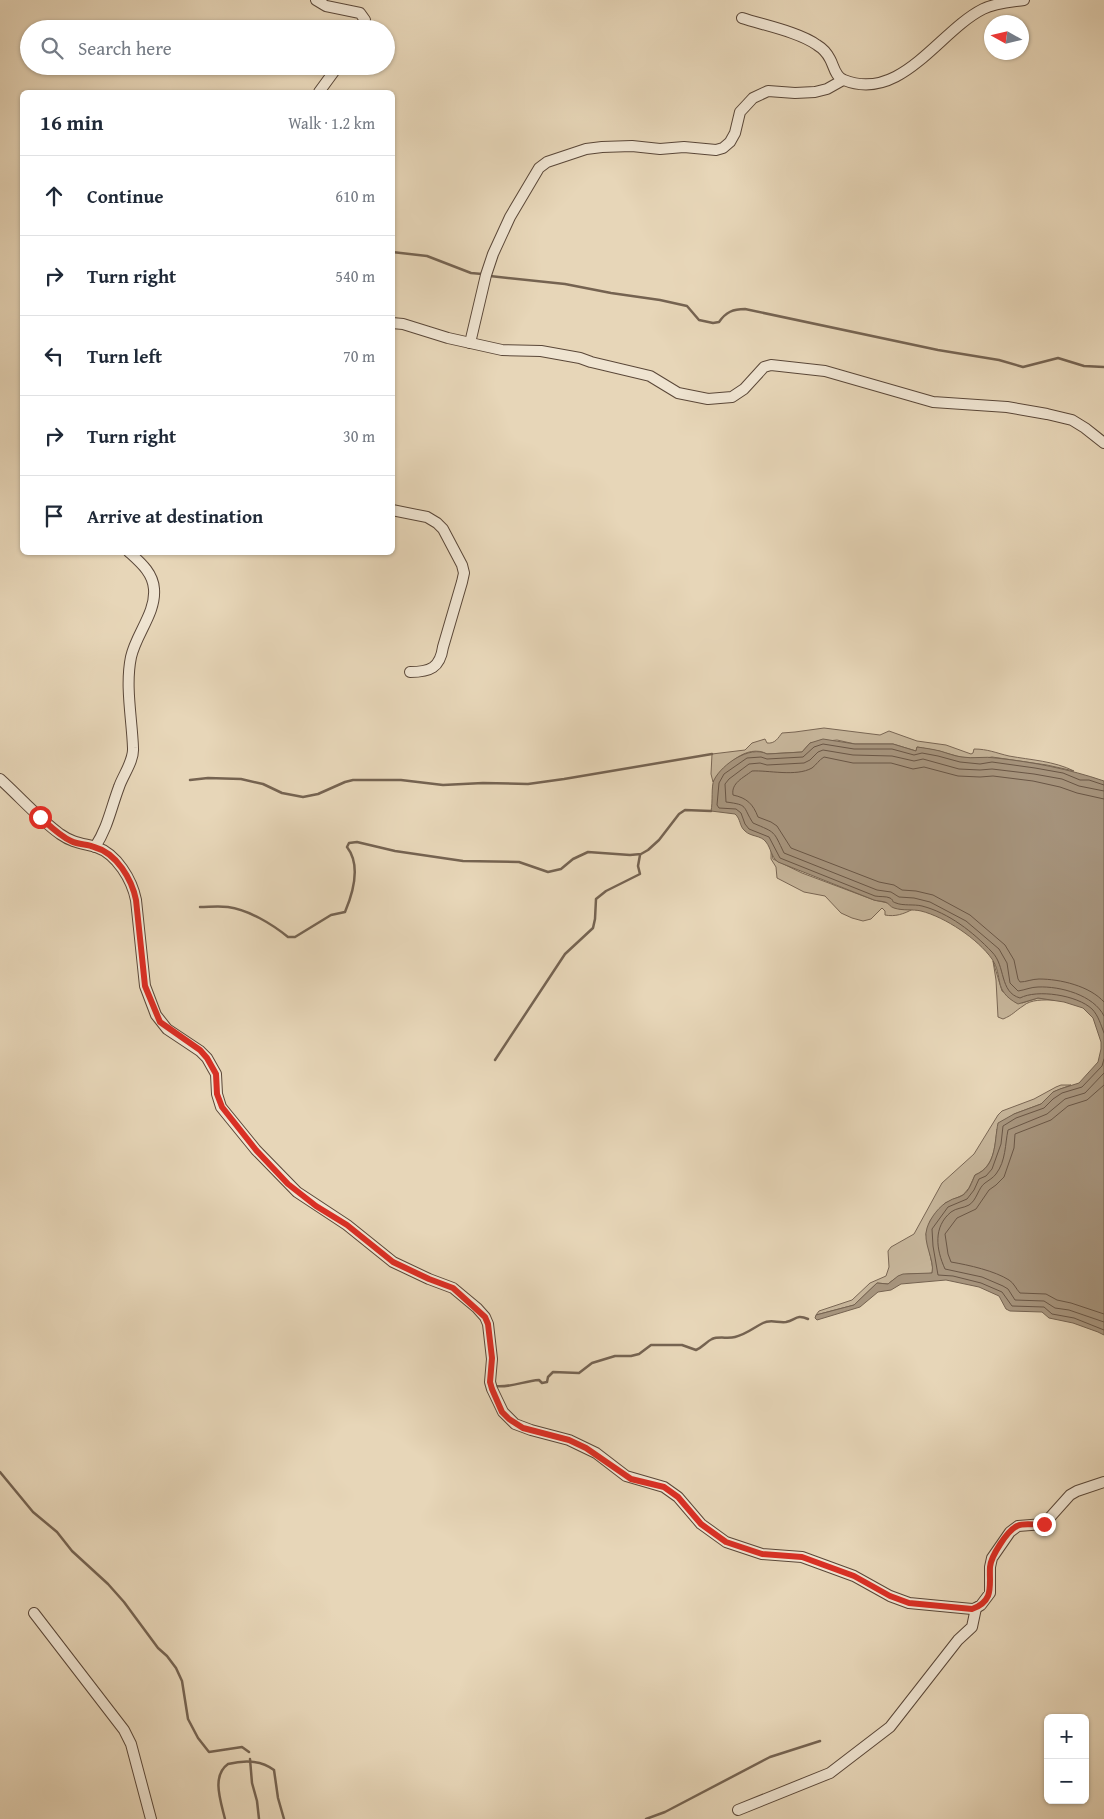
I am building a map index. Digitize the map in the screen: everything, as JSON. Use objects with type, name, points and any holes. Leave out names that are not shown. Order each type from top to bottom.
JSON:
[{"type":"street","points":[[316,0],[326,6],[360,13],[365,20]]},
{"type":"street","points":[[742,18],[800,37],[817,45],[829,57],[836,74],[843,80],[877,84],[903,73],[984,8],[1024,0]]},
{"type":"street","points":[[320,90],[331,75]]},
{"type":"street","points":[[470,343],[486,275],[493,254],[510,217],[539,168],[547,162],[586,149],[602,147],[632,146],[660,150],[684,147],[716,150],[723,148],[730,142],[735,133],[740,112],[753,98],[768,91],[815,92],[843,80]]},
{"type":"street","points":[[395,323],[502,350],[542,351],[580,358],[650,376],[678,392],[708,399],[732,397],[744,389],[764,367],[770,365],[825,370],[933,402],[1007,407],[1072,420],[1104,443]]},
{"type":"street","points":[[395,511],[427,517],[437,523],[443,529],[458,555],[464,573],[442,658],[430,670],[410,672]]},
{"type":"street","points":[[95,847],[105,831],[118,790],[133,754],[130,716],[130,662],[155,594],[148,570],[133,555]]},
{"type":"street","points":[[0,779],[60,834],[80,844],[95,847],[107,853],[123,870],[134,890],[145,986],[156,1015],[167,1029],[200,1050],[207,1058],[216,1074],[217,1094],[222,1107],[256,1150],[297,1192],[347,1225],[393,1262],[453,1288],[481,1312],[488,1324],[492,1358],[490,1382],[492,1389],[502,1412],[523,1428],[569,1440],[586,1448],[631,1479],[664,1487],[678,1497],[701,1524],[726,1542],[762,1554],[802,1557],[854,1576],[890,1596],[909,1603],[972,1609],[981,1605],[990,1592],[992,1558],[1010,1532],[1018,1526],[1044,1524],[1070,1495],[1077,1490],[1104,1482]]},
{"type":"street","points":[[738,1810],[830,1773],[890,1728],[958,1640],[972,1627],[976,1608]]},
{"type":"street","points":[[34,1613],[124,1730],[131,1744],[151,1819]]},
{"type":"shaded area","points":[[824,728],[880,735],[889,731],[917,741],[946,745],[971,754],[974,749],[984,750],[1050,763],[1074,771],[992,757],[980,759],[960,757],[917,747],[916,751],[893,744],[855,744],[837,740],[810,743],[802,752],[767,754],[752,751],[730,763],[713,782],[711,774],[712,754],[745,750],[752,743],[765,739],[767,743],[772,743],[782,733]]},
{"type":"shaded area","points":[[771,849],[773,859],[802,873],[900,909],[913,909],[899,915],[889,916],[885,915],[885,911],[882,908],[871,919],[863,921],[852,918],[841,913],[825,896],[804,892],[777,878],[776,867],[771,859]]},
{"type":"shaded area","points":[[993,961],[1002,991],[1022,1003],[1038,998],[1054,1000],[1030,1002],[1003,1019],[998,1017]]},
{"type":"shaded area","points":[[1061,1085],[1071,1085],[1053,1092],[1041,1104],[1014,1114],[997,1129],[990,1162],[975,1175],[969,1188],[963,1195],[945,1203],[930,1221],[926,1234],[933,1269],[932,1273],[909,1274],[900,1276],[888,1284],[877,1283],[854,1305],[816,1315],[819,1311],[852,1300],[870,1283],[886,1276],[889,1267],[888,1251],[891,1247],[914,1234],[942,1183],[974,1154],[1002,1111],[1034,1099]]},
{"type":"water","points":[[823,739],[855,744],[893,744],[916,751],[917,747],[970,758],[992,757],[1051,766],[1104,781],[1104,1335],[1073,1323],[1049,1318],[1042,1312],[1010,1311],[1006,1309],[999,1296],[979,1287],[946,1280],[901,1284],[891,1290],[878,1292],[860,1307],[817,1320],[815,1318],[816,1315],[854,1305],[877,1283],[888,1284],[903,1274],[932,1273],[932,1262],[926,1239],[928,1224],[942,1206],[965,1193],[975,1175],[987,1166],[993,1153],[998,1123],[1014,1114],[1041,1104],[1053,1092],[1079,1083],[1098,1062],[1101,1049],[1101,1042],[1093,1018],[1083,1008],[1064,1002],[1038,998],[1018,1004],[1010,999],[1002,988],[992,959],[986,951],[960,930],[930,914],[891,907],[886,903],[778,862],[766,842],[745,831],[735,814],[711,811],[714,780],[730,762],[753,752],[767,754],[802,752],[810,743]]},
{"type":"waterway","points":[[395,252],[427,256],[471,273],[482,274]]},
{"type":"waterway","points":[[490,276],[565,284],[660,300],[687,306],[699,320],[713,323],[719,322],[730,312],[745,309],[938,350],[999,360],[1023,367],[1058,358],[1084,366],[1104,367]]},
{"type":"waterway","points":[[190,780],[208,778],[241,779],[263,784],[282,793],[303,797],[318,794],[353,780],[401,780],[443,785],[483,783],[528,784],[712,754]]},
{"type":"waterway","points":[[200,907],[228,907],[244,911],[275,927],[288,937],[295,937],[331,915],[345,912],[353,888],[355,870],[354,862],[347,847],[349,843],[357,842],[395,851],[463,861],[519,862],[548,872],[561,869],[573,859],[588,852],[641,854],[659,840],[679,814],[685,810],[711,811]]},
{"type":"waterway","points":[[495,1060],[565,954],[593,928],[596,899],[606,891],[640,874],[638,866],[640,855]]},
{"type":"waterway","points":[[495,1386],[539,1380],[542,1383],[547,1382],[548,1377],[553,1372],[579,1373],[592,1363],[615,1356],[639,1354],[651,1345],[682,1345],[696,1350],[712,1339],[739,1336],[766,1322],[786,1322],[798,1317],[808,1319]]},
{"type":"waterway","points":[[0,1472],[33,1512],[57,1532],[72,1551],[108,1584],[176,1668],[182,1681],[188,1719],[198,1738],[209,1752],[242,1747],[249,1752]]},
{"type":"waterway","points":[[646,1819],[665,1812],[770,1757],[820,1741]]},
{"type":"waterway","points":[[250,1759],[252,1783],[259,1819]]},
{"type":"waterway","points":[[225,1819],[219,1790],[220,1775],[228,1764],[240,1762],[264,1764],[274,1770],[278,1798],[284,1819]]},
{"type":"route","points":[[40,817],[70,840],[101,849],[107,853],[129,879],[136,900],[145,986],[156,1015],[167,1029],[200,1050],[207,1058],[216,1074],[217,1094],[222,1107],[256,1150],[288,1184],[316,1206],[347,1225],[393,1262],[453,1288],[485,1317],[488,1324],[492,1358],[490,1382],[502,1412],[515,1424],[523,1428],[569,1440],[596,1453],[619,1472],[631,1479],[664,1487],[678,1497],[694,1518],[726,1542],[762,1554],[802,1557],[854,1576],[890,1596],[909,1603],[976,1608],[981,1605],[990,1592],[992,1558],[1010,1532],[1018,1526],[1044,1524]]}]
